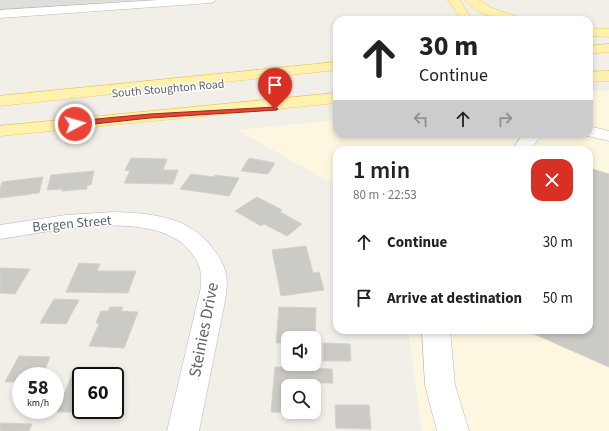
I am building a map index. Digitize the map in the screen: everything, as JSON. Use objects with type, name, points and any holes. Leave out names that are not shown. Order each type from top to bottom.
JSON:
[{"type":"main road","points":[[454,0],[465,16]]},
{"type":"main road","points":[[471,0],[488,11],[503,16]]},
{"type":"main road","points":[[593,32],[609,33]]},
{"type":"main road","points":[[593,50],[609,48]]},
{"type":"main road","points":[[0,103],[333,66]]},
{"type":"main road","name":"South Stoughton Road","points":[[0,103],[333,73]]},
{"type":"main road","points":[[593,77],[609,76]]},
{"type":"main road","points":[[593,90],[609,89]]},
{"type":"main road","name":"South Stoughton Road","points":[[0,131],[333,98]]},
{"type":"main road","points":[[150,116],[333,105]]},
{"type":"street","points":[[0,3],[49,0]]},
{"type":"street","points":[[0,14],[78,4],[210,0]]},
{"type":"street","points":[[593,132],[609,136]]},
{"type":"street","name":"Bergen Street","points":[[0,232],[99,219],[140,220],[164,225],[178,230],[189,237]]},
{"type":"street","name":"Steinies Drive","points":[[183,431],[212,301],[215,275],[213,266],[199,246],[189,237]]},
{"type":"street","points":[[436,334],[440,385],[453,431]]},
{"type":"shaded area","points":[[0,0],[210,0],[0,14]]},
{"type":"shaded area","points":[[609,90],[609,431],[422,431],[409,334],[593,334],[593,146],[333,146],[333,184],[237,130],[333,120],[333,138],[593,138],[593,92]]},
{"type":"building","points":[[131,158],[167,159],[163,170],[178,170],[173,184],[124,183],[130,171],[125,170]]},
{"type":"building","points":[[249,158],[275,163],[268,174],[241,171]]},
{"type":"building","points":[[593,169],[609,174],[609,367],[534,334],[593,334]]},
{"type":"building","points":[[94,171],[91,185],[87,185],[87,189],[62,191],[63,189],[47,190],[51,175]]},
{"type":"building","points":[[191,174],[239,178],[229,196],[180,189]]},
{"type":"building","points":[[43,177],[39,193],[0,198],[2,182]]},
{"type":"building","points":[[257,197],[282,210],[280,212],[302,224],[287,236],[264,224],[261,226],[235,211]]},
{"type":"building","points":[[306,246],[313,273],[319,272],[324,290],[281,296],[272,250]]},
{"type":"building","points":[[79,263],[100,264],[97,271],[136,271],[128,293],[66,292]]},
{"type":"building","points":[[0,268],[30,269],[15,294],[0,293]]},
{"type":"building","points":[[54,299],[79,300],[66,324],[40,323]]},
{"type":"building","points":[[110,307],[123,307],[121,311],[138,312],[124,348],[89,346],[99,324],[96,323],[101,311],[108,311]]},
{"type":"building","points":[[279,307],[316,308],[315,331],[281,331],[281,343],[276,343]]},
{"type":"building","points":[[323,343],[350,344],[351,361],[323,361]]},
{"type":"building","points":[[19,356],[50,357],[46,367],[13,367]]},
{"type":"building","points":[[275,367],[281,367],[281,371],[321,371],[321,369],[332,369],[333,383],[321,383],[321,379],[281,379],[281,412],[271,412]]},
{"type":"building","points":[[12,369],[12,382],[5,382]]},
{"type":"building","points":[[72,375],[72,412],[64,412],[64,395]]},
{"type":"building","points":[[335,405],[369,405],[371,429],[336,428]]},
{"type":"building","points":[[0,423],[32,424],[29,431],[0,431]]},
{"type":"route","points":[[75,124],[150,116],[275,109]]}]
